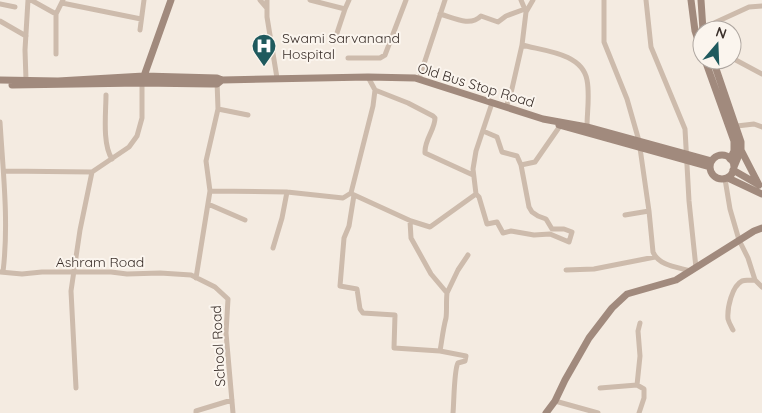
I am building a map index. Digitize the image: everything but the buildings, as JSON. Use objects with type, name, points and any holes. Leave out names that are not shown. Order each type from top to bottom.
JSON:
[{"type":"street","points":[[26,80],[26,36],[30,0],[56,14]]},
{"type":"street","points":[[140,30],[144,0]]},
{"type":"street","points":[[4,171],[92,172],[129,147],[137,136],[142,118],[143,80],[171,0]]},
{"type":"street","points":[[260,0],[266,6]]},
{"type":"street","points":[[267,0],[266,6],[277,78]]},
{"type":"street","points":[[310,0],[345,9]]},
{"type":"street","points":[[334,42],[348,0]]},
{"type":"street","points":[[348,58],[380,58],[385,55],[406,0]]},
{"type":"street","points":[[419,79],[445,0]]},
{"type":"street","points":[[506,107],[512,94],[522,45],[525,11],[521,0]]},
{"type":"street","points":[[440,14],[469,23],[482,16],[498,22],[506,16],[525,11],[533,0]]},
{"type":"street","points":[[604,0],[604,42],[627,99],[640,145],[649,211],[652,252],[663,263],[691,271]]},
{"type":"street","points":[[646,0],[651,47],[685,129],[691,271]]},
{"type":"street","points":[[691,0],[698,20]]},
{"type":"street","points":[[701,0],[701,20]]},
{"type":"street","points":[[722,20],[750,7],[758,0]]},
{"type":"street","points":[[56,54],[56,14],[62,2],[141,19]]},
{"type":"street","points":[[0,4],[14,7]]},
{"type":"street","points":[[750,7],[762,6]]},
{"type":"street","points":[[0,21],[26,36]]},
{"type":"street","points":[[522,45],[568,58],[581,67],[587,81],[587,127]]},
{"type":"street","points":[[742,63],[762,74]]},
{"type":"street","points":[[709,70],[734,141],[734,150],[730,159]]},
{"type":"street","points":[[717,70],[741,142],[741,150],[734,169],[726,178],[730,210],[739,240],[745,250],[753,274],[762,287]]},
{"type":"street","points":[[368,77],[375,90],[371,117],[352,194],[349,226],[344,238],[340,286],[357,289],[360,309],[363,313],[395,315],[394,348],[440,351],[463,355],[466,358],[458,363],[455,369],[453,413]]},
{"type":"street","name":"Old Bus Stop Road","points":[[143,80],[219,81],[368,77],[419,79],[560,126],[601,134],[711,164]]},
{"type":"street","points":[[0,80],[143,80]]},
{"type":"street","points":[[0,84],[60,85],[143,80]]},
{"type":"street","points":[[196,278],[210,191],[206,161],[218,109],[219,81]]},
{"type":"street","points":[[375,90],[408,103],[433,116],[435,123],[425,145],[425,153],[473,174]]},
{"type":"street","points":[[106,94],[106,134],[108,154],[112,159]]},
{"type":"street","points":[[483,131],[496,137],[502,152],[517,156],[521,164],[527,200],[532,212],[546,219],[552,229],[572,232],[570,242],[550,234],[511,231],[503,233],[496,222],[488,224],[476,194],[473,169],[476,151],[492,103]]},
{"type":"street","points":[[218,109],[248,115]]},
{"type":"street","name":"Old Bus Stop Road","points":[[543,119],[587,127],[601,134]]},
{"type":"street","points":[[0,122],[1,155],[6,198],[2,272]]},
{"type":"street","points":[[737,126],[754,124],[762,128]]},
{"type":"street","points":[[521,164],[534,163],[560,126]]},
{"type":"street","points":[[741,150],[761,185]]},
{"type":"street","points":[[761,185],[734,169],[730,159],[725,156],[719,156],[711,164],[714,177],[719,179],[726,178],[762,194]]},
{"type":"street","points":[[76,388],[71,291],[80,230],[92,172]]},
{"type":"street","points":[[210,191],[287,192],[343,198],[352,194],[410,221],[430,227],[476,194]]},
{"type":"street","points":[[273,248],[287,192]]},
{"type":"street","points":[[208,204],[245,220]]},
{"type":"street","points":[[625,215],[649,211]]},
{"type":"street","points":[[410,221],[411,238],[431,274],[447,293]]},
{"type":"street","points":[[547,413],[589,338],[617,303],[628,294],[676,280],[739,240],[762,228]]},
{"type":"street","points":[[440,351],[446,318],[447,293],[468,255]]},
{"type":"street","points":[[566,270],[594,269],[655,257]]},
{"type":"street","name":"Ashram Road","points":[[2,272],[22,274],[42,272],[160,273],[191,275],[196,278]]},
{"type":"street","points":[[733,330],[728,321],[732,295],[741,282],[753,274]]},
{"type":"street","name":"School Road","points":[[196,278],[215,287],[228,299],[226,333],[232,400]]},
{"type":"street","points":[[637,385],[640,356],[638,331],[640,323]]},
{"type":"street","points":[[600,388],[642,386],[644,398],[639,413]]},
{"type":"street","points":[[196,413],[232,400],[233,413]]},
{"type":"street","points":[[555,401],[598,413]]},
{"type":"place","name":"Swami Sarvanand Hospital","points":[[264,67]]}]
